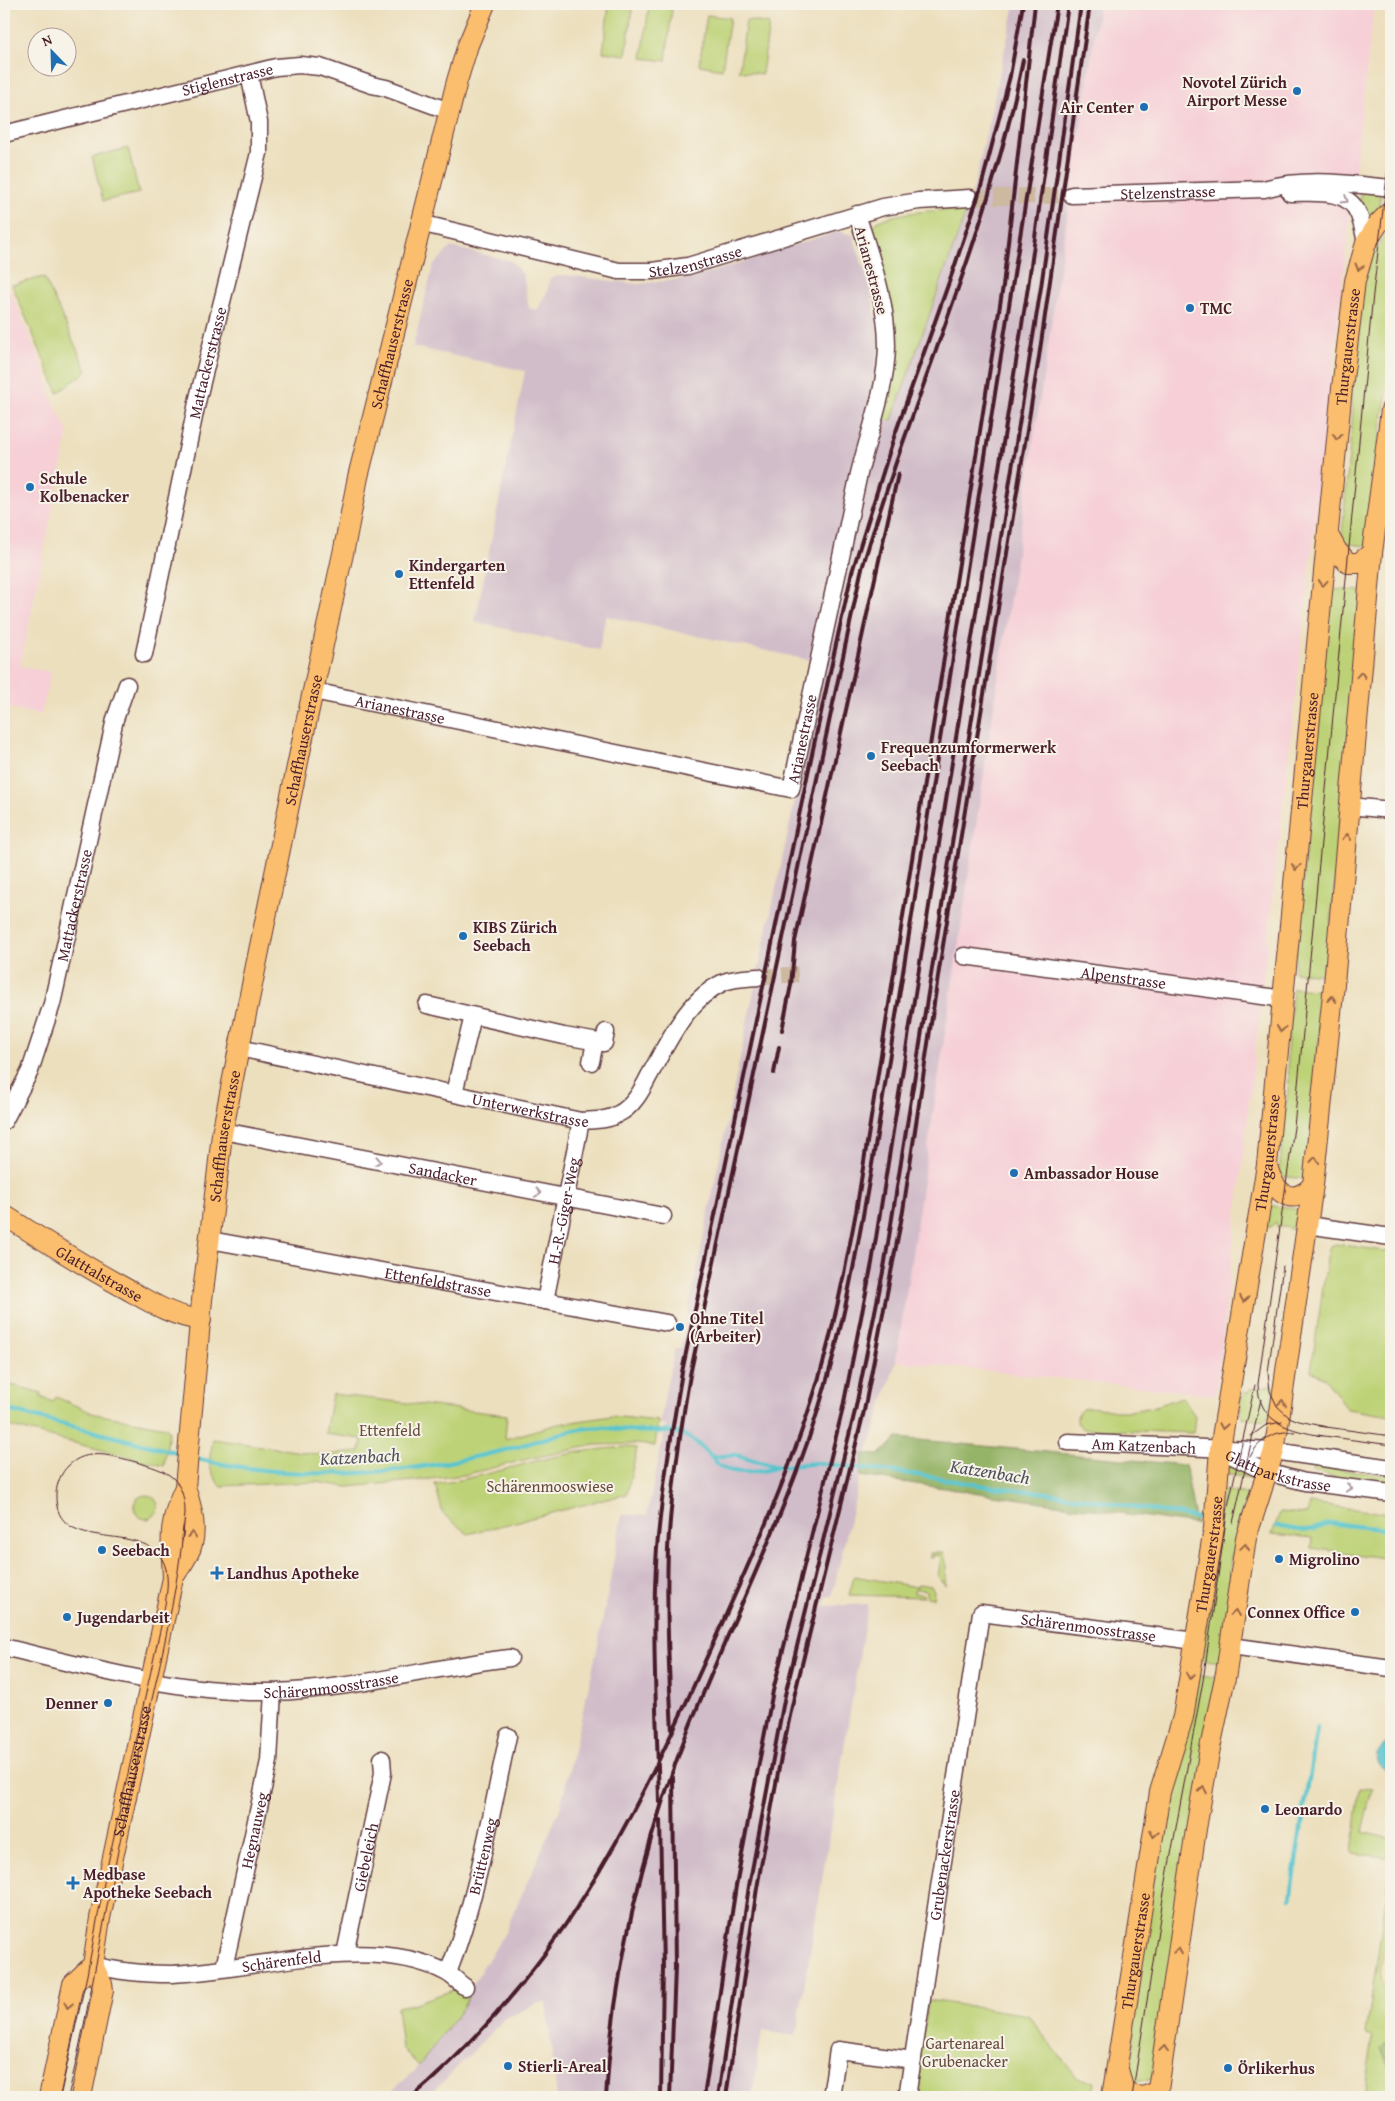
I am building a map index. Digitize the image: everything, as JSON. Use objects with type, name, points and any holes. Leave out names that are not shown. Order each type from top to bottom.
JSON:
[{"type":"main road","name":"Schaffhauserstrasse","points":[[92,1965],[109,1873],[173,1578],[190,1552],[193,1534],[193,1510],[185,1487],[200,1320],[223,1131],[238,1048],[358,478],[449,111],[468,45],[484,4]]},
{"type":"main road","name":"Thurgauerstrasse","points":[[1112,2097],[1160,1792],[1183,1717],[1214,1528],[1220,1450],[1267,1165],[1342,388],[1355,281],[1366,243],[1378,224],[1391,211]]},
{"type":"main road","points":[[1117,2064],[1123,2088],[1128,2094],[1144,2097],[1157,2093],[1196,1829],[1231,1646],[1246,1538],[1274,1451],[1313,1185],[1372,553],[1391,410]]},
{"type":"main road","points":[[1328,535],[1336,552],[1348,563],[1359,563],[1372,553]]},
{"type":"main road","points":[[1267,1165],[1274,1184],[1280,1193],[1289,1196],[1298,1195],[1313,1185]]},
{"type":"main road","name":"Glatttalstrasse","points":[[4,1215],[101,1275],[166,1311],[183,1318],[200,1320]]},
{"type":"main road","points":[[48,2097],[73,1984],[92,1965],[102,1984],[103,1990],[81,2097]]},
{"type":"street","name":"Stiglenstrasse","points":[[4,134],[276,67],[300,65],[320,66],[372,86],[386,88],[449,111]]},
{"type":"street","name":"Mattackerstrasse","points":[[144,654],[198,398],[259,153],[259,122],[249,74]]},
{"type":"street","name":"Stelzenstrasse","points":[[1072,195],[1264,189],[1279,185],[1316,181],[1391,188]]},
{"type":"street","name":"Stelzenstrasse","points":[[1264,189],[1277,193],[1324,193],[1341,197],[1354,206],[1358,213],[1366,243]]},
{"type":"street","name":"Stelzenstrasse","points":[[420,223],[618,271],[652,271],[688,266],[857,214],[907,202],[970,198]]},
{"type":"street","name":"Arianestrasse","points":[[313,691],[791,789],[858,475],[879,404],[886,370],[884,309],[857,214]]},
{"type":"street","name":"Mattackerstrasse","points":[[4,1121],[30,1071],[52,1004],[115,719],[127,685]]},
{"type":"street","points":[[1349,806],[1391,810]]},
{"type":"street","name":"Alpenstrasse","points":[[964,956],[1284,999]]},
{"type":"street","name":"Unterwerkstrasse","points":[[238,1048],[581,1121],[603,1120],[619,1114],[633,1102],[680,1024],[705,993],[726,982],[758,977]]},
{"type":"street","points":[[427,1005],[473,1016],[600,1037],[592,1062]]},
{"type":"street","points":[[454,1093],[473,1016]]},
{"type":"street","name":"H.-R.-Giger-Weg","points":[[544,1301],[581,1121]]},
{"type":"street","name":"Sandacker","points":[[223,1131],[663,1216]]},
{"type":"street","points":[[1307,1225],[1391,1237]]},
{"type":"street","name":"Ettenfeldstrasse","points":[[210,1240],[667,1324]]},
{"type":"street","name":"Am Katzenbach","points":[[1068,1442],[1197,1447],[1220,1450]]},
{"type":"street","name":"Glattparkstrasse","points":[[1220,1450],[1274,1451],[1391,1468]]},
{"type":"street","name":"Glattparkstrasse","points":[[1220,1450],[1266,1472],[1305,1482],[1391,1493]]},
{"type":"street","name":"Schärenmoosstrasse","points":[[981,1612],[1195,1641]]},
{"type":"street","name":"Grubenackerstrasse","points":[[907,2097],[981,1612]]},
{"type":"street","points":[[1231,1646],[1391,1668]]},
{"type":"street","name":"Schärenmoosstrasse","points":[[4,1647],[152,1680],[203,1688],[273,1692],[371,1680],[510,1658]]},
{"type":"street","name":"Hegnauweg","points":[[224,1968],[269,1761],[273,1692]]},
{"type":"street","name":"Brüttenweg","points":[[448,1973],[460,1944],[471,1902],[508,1736]]},
{"type":"street","name":"Giebeleich","points":[[345,1954],[383,1773],[382,1759]]},
{"type":"street","name":"Schärenfeld","points":[[92,1965],[126,1972],[173,1974],[345,1954],[390,1956],[428,1965],[448,1973],[465,1987]]},
{"type":"street","points":[[831,2097],[838,2050],[913,2060]]},
{"type":"shaded area","points":[[1015,4],[1099,4],[896,1361],[860,1476],[832,1596],[826,1597],[824,1606],[868,1604],[796,2036],[762,2031],[752,2097],[557,2097],[546,2003],[538,2003],[504,2019],[440,2085],[425,2097],[384,2097],[414,2072],[464,2006],[473,1984],[504,1934],[560,1809],[597,1650],[622,1515],[647,1515],[666,1425],[660,1424],[666,1388],[675,1348],[681,1348],[750,1009],[863,485],[882,421],[967,209],[974,187]]},
{"type":"shaded area","points":[[1099,4],[1374,4],[1216,1395],[896,1361]]},
{"type":"shaded area","points":[[838,231],[853,235],[869,284],[879,332],[877,368],[813,661],[606,616],[599,650],[475,622],[525,371],[413,347],[433,266],[451,247],[511,261],[523,275],[529,308],[537,310],[547,292],[550,278],[565,275],[638,284],[693,278]]},
{"type":"shaded area","name":"Schule Kolbenacker","points":[[8,286],[43,368],[51,396],[68,434],[20,666],[51,672],[41,715],[4,707],[4,287]]},
{"type":"green space","points":[[609,4],[633,4],[626,55],[603,52]]},
{"type":"green space","points":[[649,6],[672,9],[666,61],[642,58]]},
{"type":"green space","points":[[707,15],[730,18],[722,69],[699,65]]},
{"type":"green space","points":[[746,20],[769,24],[762,74],[739,71]]},
{"type":"green space","points":[[128,148],[139,193],[103,201],[92,157]]},
{"type":"green space","points":[[1362,189],[1381,192],[1378,213],[1369,224],[1359,203]]},
{"type":"green space","points":[[967,209],[892,420],[882,421],[882,276],[873,226],[879,221],[902,214]]},
{"type":"green space","points":[[1391,225],[1391,374],[1383,413],[1366,546],[1343,543],[1342,535],[1353,409],[1351,387],[1363,284],[1373,253]]},
{"type":"green space","points":[[44,277],[87,371],[58,393],[12,285]]},
{"type":"green space","points":[[1330,589],[1362,591],[1326,975],[1294,972]]},
{"type":"green space","points":[[1293,988],[1324,991],[1306,1179],[1279,1176],[1289,1080],[1287,1050]]},
{"type":"green space","points":[[1267,1205],[1302,1210],[1294,1230],[1277,1227],[1276,1222],[1270,1227],[1264,1226]]},
{"type":"green space","points":[[1336,1244],[1391,1252],[1391,1416],[1347,1409],[1325,1378],[1311,1371],[1328,1252],[1330,1246]]},
{"type":"green space","points":[[4,1383],[42,1393],[41,1397],[53,1402],[56,1397],[95,1414],[166,1427],[169,1431],[164,1466],[4,1425]]},
{"type":"green space","points":[[1273,1385],[1271,1412],[1265,1421],[1242,1418],[1240,1404],[1243,1390],[1247,1394],[1250,1389]]},
{"type":"green space","name":"Ettenfeld","points":[[332,1394],[507,1415],[505,1439],[558,1424],[612,1416],[658,1421],[655,1446],[637,1444],[595,1445],[464,1475],[348,1487],[316,1482],[220,1486],[212,1473],[210,1464],[213,1439],[323,1455],[360,1452],[362,1439],[325,1434]]},
{"type":"green space","points":[[1182,1397],[1195,1416],[1193,1433],[1084,1429],[1077,1422],[1079,1412],[1087,1408],[1117,1411],[1134,1410]]},
{"type":"green space","points":[[898,1438],[1185,1465],[1196,1524],[860,1476],[863,1454],[879,1455]]},
{"type":"green space","name":"Schärenmooswiese","points":[[626,1447],[637,1448],[627,1494],[468,1534],[443,1514],[435,1484],[478,1476],[568,1454]]},
{"type":"green space","points":[[1227,1466],[1251,1473],[1250,1478],[1224,1474]]},
{"type":"green space","points":[[1313,1466],[1391,1476],[1391,1487],[1348,1481],[1312,1471]]},
{"type":"green space","points":[[1223,1490],[1247,1494],[1236,1532],[1230,1564],[1231,1597],[1221,1662],[1199,1659]]},
{"type":"green space","points":[[146,1495],[151,1496],[157,1502],[157,1512],[151,1518],[146,1519],[141,1518],[135,1512],[134,1507],[135,1502],[141,1496]]},
{"type":"green space","points":[[1310,1503],[1391,1514],[1391,1559],[1311,1548],[1312,1538],[1272,1534],[1280,1512],[1307,1514]]},
{"type":"green space","points":[[930,1553],[944,1553],[947,1567],[945,1585],[938,1577],[941,1556],[934,1555],[933,1558],[930,1557]]},
{"type":"green space","points":[[854,1576],[917,1587],[918,1584],[931,1586],[934,1591],[933,1598],[926,1597],[926,1590],[915,1589],[914,1593],[923,1594],[923,1597],[849,1595]]},
{"type":"green space","points":[[1197,1674],[1218,1678],[1153,2078],[1129,2084],[1134,2044],[1133,2021],[1161,1829]]},
{"type":"green space","points":[[1360,1788],[1372,1789],[1362,1832],[1391,1839],[1391,1858],[1352,1853]]},
{"type":"green space","points":[[1389,1877],[1391,1877],[1391,2097],[1364,2097],[1373,2037],[1366,2035]]},
{"type":"green space","points":[[459,1988],[469,1994],[464,2006],[419,2066],[402,2048],[397,2007],[413,2004]]},
{"type":"green space","name":"Gartenareal Grubenacker","points":[[928,2000],[1028,2015],[1077,2078],[1094,2081],[1092,2097],[912,2097]]},
{"type":"green space","points":[[1391,2038],[1391,2071],[1381,2048]]},
{"type":"sand","points":[[1391,1933],[1391,1992],[1381,1980],[1380,1965]]},
{"type":"water","points":[[1385,1744],[1391,1744],[1391,1770],[1382,1767],[1377,1760],[1377,1753]]},
{"type":"waterway","name":"Katzenbach","points":[[4,1409],[182,1454]]},
{"type":"waterway","name":"Katzenbach","points":[[194,1458],[269,1471],[295,1473],[371,1472],[410,1468],[475,1457],[588,1428],[670,1432],[678,1433],[693,1440],[712,1457],[735,1455],[777,1467],[818,1463],[919,1475],[991,1487],[1057,1494],[1199,1518]]},
{"type":"waterway","name":"Katzenbach","points":[[712,1457],[720,1466],[733,1471],[756,1472],[777,1467]]},
{"type":"waterway","name":"Katzenbach","points":[[1277,1526],[1309,1530],[1328,1523],[1391,1530]]},
{"type":"waterway","points":[[1290,1899],[1317,1728]]},
{"type":"tunnel","points":[[970,198],[1072,195]]},
{"type":"tunnel","points":[[758,977],[802,974]]},
{"type":"tram line","points":[[1322,1436],[1299,1431],[1278,1423],[1264,1408],[1259,1397],[1258,1384],[1294,1127],[1373,294],[1391,142]]},
{"type":"tram line","points":[[1283,1266],[1268,1372],[1270,1391],[1277,1406],[1289,1417],[1327,1427]]},
{"type":"tram line","points":[[1132,2097],[1163,1898],[1203,1681],[1228,1506],[1255,1385]]},
{"type":"tram line","points":[[1233,1523],[1261,1399]]},
{"type":"tram line","points":[[1251,1436],[1266,1425],[1282,1422]]},
{"type":"tram line","points":[[1319,1426],[1391,1436]]},
{"type":"tram line","points":[[1250,1457],[1258,1445],[1268,1437],[1274,1434],[1295,1432]]},
{"type":"tram line","points":[[1317,1435],[1391,1445]]},
{"type":"tram line","points":[[60,2097],[87,1975],[106,1872],[161,1626],[167,1590],[166,1569],[157,1553],[142,1543],[86,1532],[70,1526],[59,1514],[56,1493],[58,1482],[63,1472],[75,1460],[92,1455],[100,1455],[118,1457],[146,1465],[161,1470],[170,1476],[177,1483],[181,1491],[185,1514],[181,1551],[168,1625],[127,1808],[68,2097]]},
{"type":"railway","points":[[659,1802],[655,1675],[655,1580],[662,1504],[682,1372],[852,572],[894,437],[981,187],[1010,76],[1023,4]]},
{"type":"railway","points":[[412,2097],[463,2050],[508,2001],[548,1950],[584,1896],[617,1841],[676,1723],[751,1559],[780,1490],[817,1384],[834,1320],[856,1212],[1003,286],[1035,4]]},
{"type":"railway","points":[[606,2097],[615,2008],[622,1964],[630,1921],[652,1835],[694,1714],[772,1533],[801,1460],[815,1420],[838,1338],[864,1213],[878,1129],[1057,4]]},
{"type":"railway","points":[[704,2097],[736,1886],[773,1691],[842,1412],[872,1263],[1028,287],[1068,4]]},
{"type":"railway","points":[[718,2097],[749,1886],[785,1695],[855,1411],[885,1262],[1041,287],[1081,4]]},
{"type":"railway","points":[[726,2097],[757,1888],[779,1767],[794,1697],[864,1411],[903,1211],[939,970],[1039,357],[1090,4]]},
{"type":"railway","points":[[672,1732],[668,1618],[668,1549],[676,1462],[690,1375],[861,572],[902,444],[970,255],[1008,126],[1023,60]]},
{"type":"railway","points":[[782,1030],[791,985],[795,941],[898,474]]},
{"type":"railway","points":[[774,1073],[779,1047]]},
{"type":"railway","points":[[670,2097],[675,1968],[673,1777]]},
{"type":"railway","points":[[660,1820],[663,1968],[661,2097]]},
{"type":"place","name":"Novotel Zürich Airport Messe","points":[[1297,91]]},
{"type":"place","name":"Air Center","points":[[1144,107]]},
{"type":"place","name":"TMC","points":[[1190,308]]},
{"type":"place","name":"Schule Kolbenacker","points":[[30,487]]},
{"type":"place","name":"Kindergarten Ettenfeld","points":[[399,574]]},
{"type":"place","name":"Frequenzumformerwerk Seebach","points":[[871,756]]},
{"type":"place","name":"KIBS Zürich Seebach","points":[[463,936]]},
{"type":"place","name":"Ambassador House","points":[[1014,1173]]},
{"type":"place","name":"Ohne Titel (Arbeiter)","points":[[680,1327]]},
{"type":"place","name":"Seebach","points":[[102,1550]]},
{"type":"place","name":"Migrolino","points":[[1279,1559]]},
{"type":"place","name":"Landhus Apotheke","points":[[217,1573]]},
{"type":"place","name":"Connex Office","points":[[1355,1612]]},
{"type":"place","name":"Jugendarbeit","points":[[67,1617]]},
{"type":"place","name":"Denner","points":[[108,1703]]},
{"type":"place","name":"Leonardo","points":[[1265,1809]]},
{"type":"place","name":"Medbase Apotheke Seebach","points":[[73,1883]]},
{"type":"place","name":"Stierli-Areal","points":[[508,2066]]},
{"type":"place","name":"Örlikerhus","points":[[1228,2068]]}]
